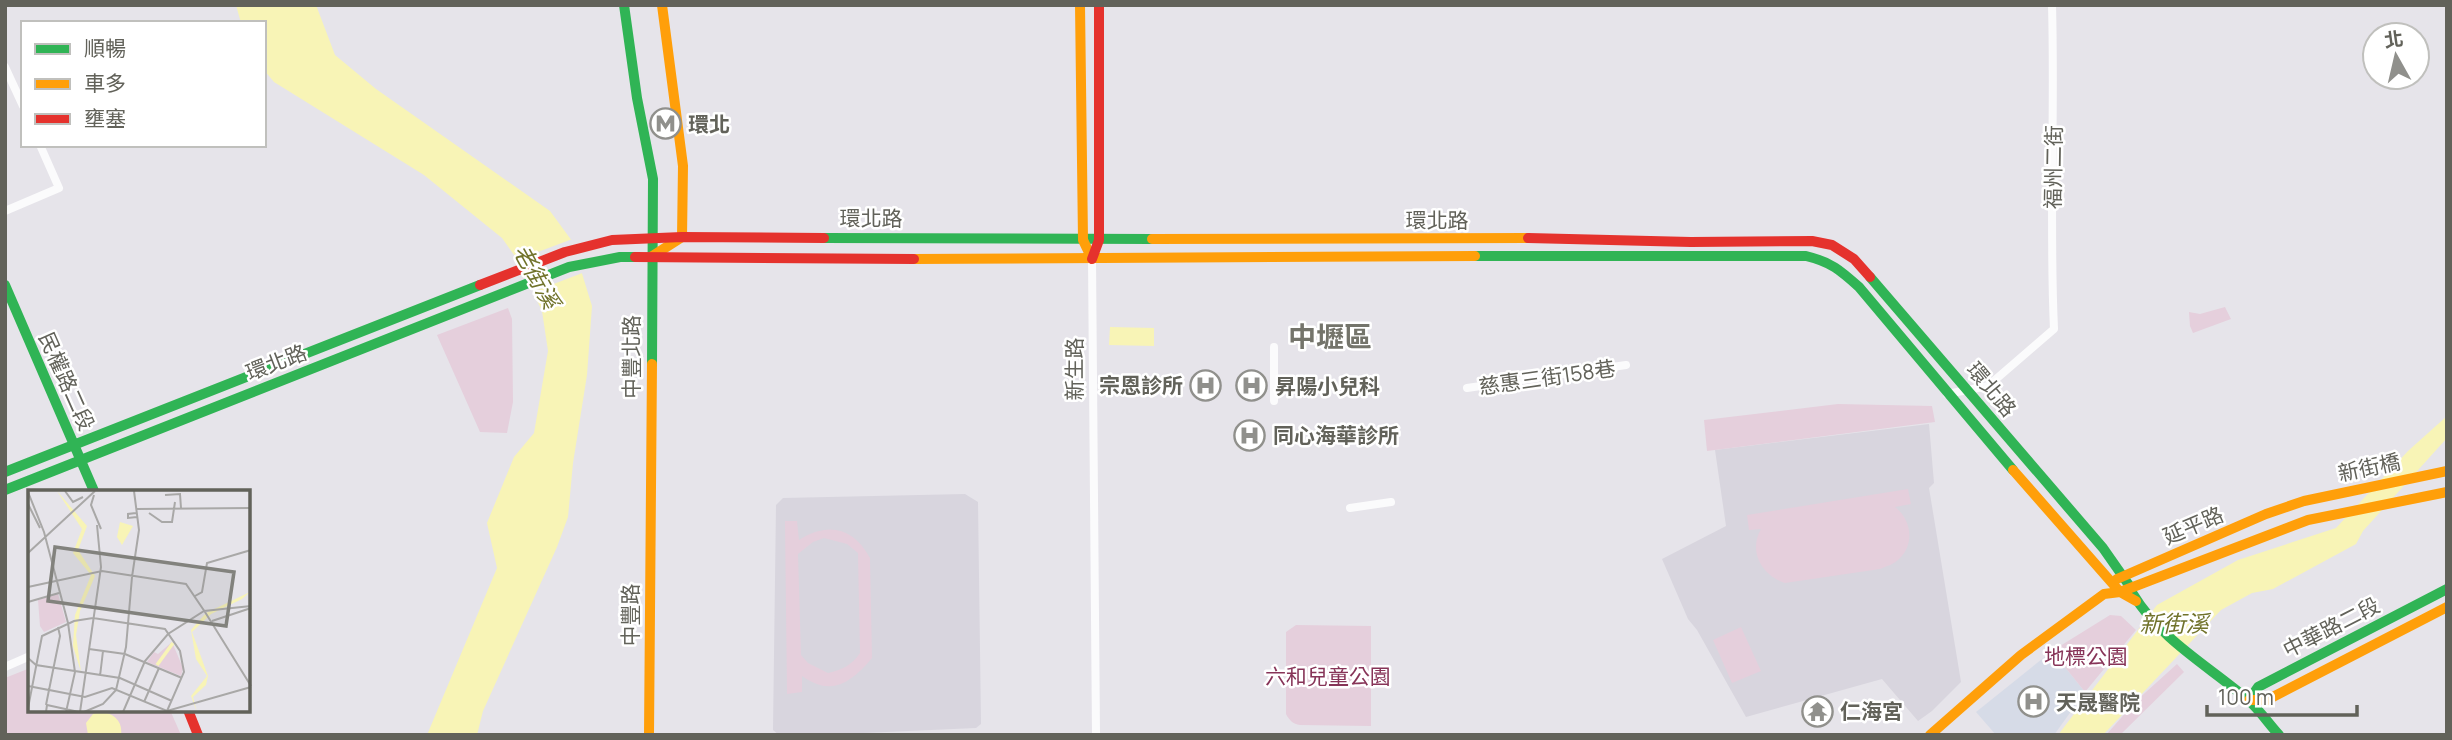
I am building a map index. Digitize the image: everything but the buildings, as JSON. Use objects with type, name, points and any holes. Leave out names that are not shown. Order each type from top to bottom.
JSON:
[{"type":"main road","name":"中豐北路","points":[[624,5],[637,98],[653,179],[650,238],[649,495]]},
{"type":"main road","points":[[651,257],[682,237],[683,166],[662,5]]},
{"type":"main road","name":"新生路","points":[[1080,5],[1083,240],[1092,259]]},
{"type":"main road","points":[[1092,259],[1099,240],[1099,5]]},
{"type":"main road","name":"環北路","points":[[5,472],[477,287],[587,245],[612,240],[682,237],[1083,240],[1561,238],[1691,242],[1812,241],[1832,245],[1854,259],[1969,391],[2053,494],[2103,548],[2123,576],[2125,590]]},
{"type":"main road","name":"環北路","points":[[5,490],[569,267],[620,257],[1092,259],[1792,256],[1823,260],[1836,266],[1859,287],[1947,394],[2110,582],[2125,590]]},
{"type":"main road","name":"民權路二段","points":[[5,285],[93,490]]},
{"type":"main road","name":"新街橋","points":[[2304,501],[2444,472]]},
{"type":"main road","name":"新街橋","points":[[2308,520],[2447,492]]},
{"type":"main road","name":"中豐路","points":[[649,495],[649,735]]},
{"type":"main road","name":"延平路","points":[[2104,594],[2110,582],[2266,514],[2304,501]]},
{"type":"main road","name":"延平路","points":[[1930,735],[2021,655],[2104,594],[2125,590],[2308,520]]},
{"type":"main road","name":"中華路二段","points":[[2249,700],[2258,687],[2447,589]]},
{"type":"main road","points":[[2125,590],[2146,614],[2185,649],[2249,700],[2278,735]]},
{"type":"main road","name":"中華路二段","points":[[2249,700],[2267,700],[2290,690],[2447,607]]},
{"type":"main road","points":[[189,712],[198,735]]},
{"type":"street","name":"福州二街","points":[[1969,391],[1988,386],[2054,329],[2051,253],[2054,86],[2052,5]]},
{"type":"street","points":[[5,67],[21,102]]},
{"type":"street","points":[[5,211],[60,188],[41,147]]},
{"type":"street","points":[[1460,239],[1460,257]]},
{"type":"street","points":[[1272,240],[1272,258]]},
{"type":"street","name":"新生路","points":[[1092,259],[1096,735]]},
{"type":"street","points":[[1274,348],[1274,401]]},
{"type":"street","name":"慈惠三街158巷","points":[[1467,388],[1626,365]]},
{"type":"street","points":[[1947,394],[1969,391]]},
{"type":"street","points":[[1350,508],[1391,502]]},
{"type":"street","points":[[5,667],[28,657]]},
{"type":"shaded area","points":[[1929,424],[1934,483],[1929,488],[1961,682],[1918,721],[1882,679],[1746,717],[1697,630],[1688,619],[1662,559],[1726,526],[1715,450]]},
{"type":"shaded area","points":[[965,494],[978,502],[981,724],[976,728],[779,735],[773,730],[776,505],[783,498]]},
{"type":"shaded area","name":"天晟醫院","points":[[2052,651],[2085,692],[2054,735],[1996,735],[1976,712]]},
{"type":"green space","points":[[2225,307],[2231,319],[2193,333],[2189,312],[2200,314]]},
{"type":"green space","points":[[508,308],[512,319],[513,402],[507,433],[480,432],[437,335]]},
{"type":"green space","points":[[1838,404],[1932,406],[1935,422],[1707,451],[1704,420]]},
{"type":"green space","points":[[1908,489],[1911,504],[1895,507],[1908,524],[1908,545],[1900,558],[1891,565],[1880,569],[1785,583],[1770,574],[1760,562],[1756,546],[1761,529],[1749,530],[1747,515]]},
{"type":"green space","points":[[785,521],[797,521],[799,540],[820,531],[839,531],[856,540],[870,558],[872,658],[856,674],[840,684],[822,686],[802,676],[802,692],[787,694]],"holes":[[[824,538],[847,544],[858,553],[860,653],[854,661],[828,673],[808,663],[801,655],[798,554],[813,542]]]},
{"type":"green space","name":"地標公園","points":[[2110,615],[2121,616],[2136,630],[2085,692],[2052,651]]},
{"type":"green space","name":"六和兒童公園","points":[[1296,625],[1371,626],[1371,726],[1300,725],[1288,718],[1286,632]]},
{"type":"green space","points":[[1741,627],[1761,671],[1732,683],[1713,640]]},
{"type":"green space","points":[[2177,664],[2184,672],[2120,735],[2106,735],[2136,701]]},
{"type":"green space","points":[[28,669],[28,712],[171,712],[181,735],[5,735],[5,678]]},
{"type":"water","name":"老街溪","points":[[236,5],[316,5],[335,55],[376,89],[550,211],[572,241],[592,306],[587,375],[573,463],[568,517],[483,711],[477,735],[427,735],[497,568],[487,523],[514,457],[534,433],[548,351],[542,311],[517,259],[502,238],[424,175],[274,82],[266,72],[266,21],[240,21]]},
{"type":"water","points":[[1110,327],[1154,328],[1154,346],[1109,345]]},
{"type":"water","name":"新街溪","points":[[2447,416],[2447,438],[2363,531],[2356,544],[2273,589],[2252,593],[2221,610],[2103,735],[2058,735],[2157,605],[2238,560],[2336,528],[2408,451]]},
{"type":"water","points":[[104,712],[117,719],[121,726],[121,735],[88,735],[86,723],[93,714]]},
{"type":"pier","points":[[575,238],[585,272],[530,293],[514,261]]},
{"type":"traffic: fast","points":[[624,5],[637,98],[653,179],[652,364]]},
{"type":"traffic: fast","points":[[824,238],[1152,239]]},
{"type":"traffic: fast","points":[[1475,256],[1806,256],[1822,261],[1840,271],[1859,287],[2013,470]]},
{"type":"traffic: fast","points":[[5,490],[569,267],[620,257],[635,257]]},
{"type":"traffic: fast","points":[[1870,277],[2103,548],[2131,588]]},
{"type":"traffic: fast","points":[[5,285],[94,490]]},
{"type":"traffic: fast","points":[[5,472],[480,285]]},
{"type":"traffic: fast","points":[[2249,700],[2258,687],[2447,589]]},
{"type":"traffic: fast","points":[[2133,594],[2170,638],[2246,698],[2279,735]]},
{"type":"traffic: slow","points":[[651,257],[682,237],[683,166],[662,5]]},
{"type":"traffic: slow","points":[[1080,5],[1083,240],[1092,259]]},
{"type":"traffic: slow","points":[[1152,239],[1528,238]]},
{"type":"traffic: slow","points":[[914,259],[1475,256]]},
{"type":"traffic: slow","points":[[649,735],[652,364]]},
{"type":"traffic: slow","points":[[2013,470],[2120,592],[2308,520],[2447,492]]},
{"type":"traffic: slow","points":[[2117,579],[2266,514],[2304,501],[2447,471]]},
{"type":"traffic: slow","points":[[1930,735],[2021,655],[2104,594],[2120,592],[2136,601]]},
{"type":"traffic: slow","points":[[2249,700],[2267,700],[2447,607]]},
{"type":"traffic: jam","points":[[1092,259],[1099,240],[1099,5]]},
{"type":"traffic: jam","points":[[480,285],[565,252],[612,240],[682,237],[824,238]]},
{"type":"traffic: jam","points":[[1528,238],[1691,242],[1812,241],[1832,245],[1854,259],[1870,277]]},
{"type":"traffic: jam","points":[[635,257],[914,259]]},
{"type":"traffic: jam","points":[[189,712],[198,735]]},
{"type":"place","name":"環北","points":[[665,124]]},
{"type":"place","name":"宗恩診所","points":[[1206,385]]},
{"type":"place","name":"昇陽小兒科","points":[[1252,386]]},
{"type":"place","name":"同心海華診所","points":[[1250,435]]},
{"type":"place","name":"天晟醫院","points":[[2033,702]]},
{"type":"place","name":"仁海宮","points":[[1817,711]]},
{"type":"district","name":"中壢區","points":[[1330,336]]}]
